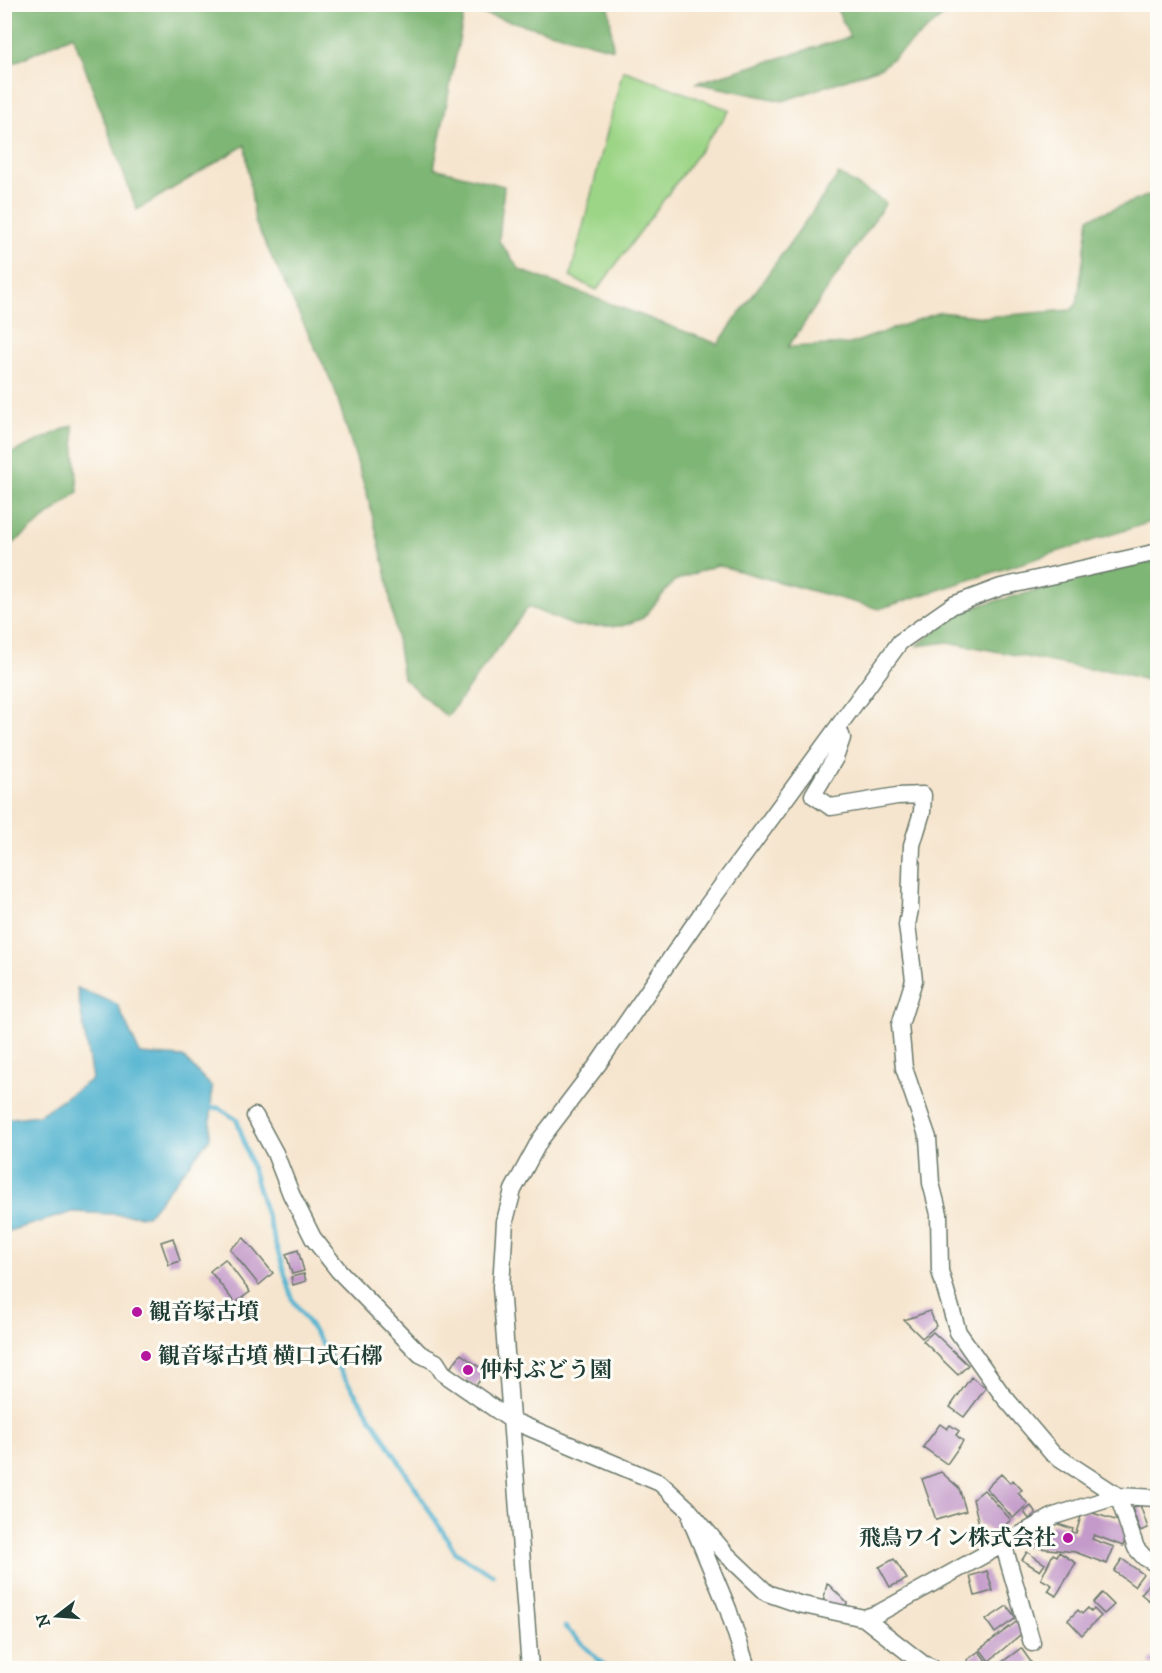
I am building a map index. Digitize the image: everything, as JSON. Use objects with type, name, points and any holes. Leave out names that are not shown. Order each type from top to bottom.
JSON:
[{"type":"street","points":[[530,1668],[501,1287],[505,1221],[513,1190],[540,1140],[598,1064],[704,910],[900,642],[953,605],[1001,587],[1158,552]]},
{"type":"street","points":[[838,727],[842,738],[835,758],[813,795],[831,807],[897,796],[922,795],[922,812],[912,845],[907,925],[914,980],[900,1025],[904,1068],[928,1138],[931,1183],[939,1214],[939,1270],[958,1332],[1001,1394],[1052,1453],[1118,1496],[1136,1548],[1144,1557],[1158,1565]]},
{"type":"street","points":[[255,1116],[275,1153],[291,1194],[314,1238],[339,1271],[420,1354],[512,1420],[660,1483],[687,1508],[726,1554],[767,1593],[799,1604],[864,1618],[923,1664],[933,1668]]},
{"type":"street","points":[[864,1618],[879,1613],[1054,1516],[1118,1496],[1158,1498]]},
{"type":"street","points":[[687,1508],[728,1609],[747,1668]]},
{"type":"street","points":[[1003,1543],[1032,1643]]},
{"type":"green space","points":[[4,5],[609,5],[613,49],[465,9],[434,168],[504,186],[499,241],[520,270],[718,344],[839,174],[886,203],[788,347],[850,344],[940,312],[985,317],[1071,310],[1077,304],[1089,218],[1157,192],[1157,520],[879,609],[717,565],[674,581],[643,618],[622,626],[575,626],[528,607],[447,717],[403,678],[386,573],[369,501],[334,387],[255,222],[245,145],[137,210],[73,35],[5,67]]},
{"type":"green space","points":[[835,5],[956,5],[882,67],[783,101],[696,83],[850,37]]},
{"type":"green space","points":[[623,70],[730,110],[597,290],[570,277]]},
{"type":"green space","points":[[73,425],[78,492],[5,550],[5,456]]},
{"type":"green space","points":[[1157,560],[1157,683],[1111,670],[1088,669],[948,642],[917,646],[950,618],[984,604]]},
{"type":"water","points":[[77,988],[117,1004],[140,1054],[183,1057],[212,1087],[210,1138],[147,1216],[73,1212],[5,1232],[5,1119],[39,1115],[92,1079]]},
{"type":"building","points":[[173,1238],[180,1261],[169,1265],[161,1242]]},
{"type":"building","points":[[244,1238],[273,1273],[259,1285],[230,1249]]},
{"type":"building","points":[[298,1250],[304,1271],[292,1274],[286,1254]]},
{"type":"building","points":[[225,1259],[250,1292],[235,1303],[210,1271]]},
{"type":"building","points":[[304,1274],[306,1281],[293,1285],[291,1277]]},
{"type":"building","points":[[930,1311],[936,1326],[922,1338],[904,1320]]},
{"type":"building","points":[[933,1332],[968,1365],[958,1375],[923,1341]]},
{"type":"building","name":"仲村ぶどう園","points":[[461,1354],[486,1372],[475,1387],[450,1368]]},
{"type":"building","points":[[971,1377],[986,1388],[964,1417],[950,1407]]},
{"type":"building","points":[[940,1424],[947,1429],[950,1425],[959,1431],[956,1435],[963,1441],[947,1464],[923,1447]]},
{"type":"building","points":[[941,1472],[959,1488],[966,1511],[936,1520],[922,1479]]},
{"type":"building","points":[[1001,1474],[1010,1483],[1013,1480],[1022,1490],[1018,1493],[1028,1504],[1013,1518],[986,1488]]},
{"type":"building","points":[[984,1490],[1011,1520],[995,1534],[979,1524],[973,1499]]},
{"type":"building","points":[[1140,1505],[1148,1528],[1140,1531],[1132,1508]]},
{"type":"building","points":[[1031,1506],[1036,1513],[1029,1519],[1024,1512]]},
{"type":"building","name":"飛鳥ワイン株式会社","points":[[1083,1510],[1122,1522],[1126,1537],[1123,1546],[1094,1535],[1092,1539],[1114,1547],[1107,1564],[1075,1552],[1040,1548],[1050,1525],[1055,1523],[1073,1529],[1072,1532],[1076,1533]]},
{"type":"building","points":[[1024,1537],[1037,1540],[1035,1548],[1022,1545]]},
{"type":"building","points":[[1027,1552],[1045,1564],[1040,1571],[1022,1560]]},
{"type":"building","points":[[1059,1552],[1076,1563],[1056,1596],[1048,1591],[1052,1585],[1041,1579],[1053,1554],[1057,1556]]},
{"type":"building","points":[[894,1559],[907,1579],[890,1587],[879,1567]]},
{"type":"building","points":[[1122,1559],[1143,1574],[1134,1586],[1114,1571]]},
{"type":"building","points":[[987,1571],[993,1591],[975,1596],[970,1576]]},
{"type":"building","points":[[1155,1577],[1158,1580],[1158,1608],[1141,1594]]},
{"type":"building","points":[[827,1583],[847,1603],[845,1608],[823,1603]]},
{"type":"building","points":[[1102,1593],[1114,1605],[1104,1614],[1093,1603]]},
{"type":"building","points":[[1007,1606],[1016,1618],[995,1633],[986,1620]]},
{"type":"building","points":[[1088,1608],[1091,1612],[1094,1609],[1101,1616],[1082,1635],[1068,1620],[1078,1610],[1082,1614]]},
{"type":"building","points":[[1019,1620],[1026,1630],[989,1661],[980,1649]]},
{"type":"building","points":[[1021,1648],[1031,1662],[1021,1668],[1005,1668],[1001,1663]]},
{"type":"building","points":[[979,1651],[987,1662],[979,1668],[973,1668],[967,1660]]},
{"type":"building","points":[[1151,1658],[1158,1661],[1158,1668],[1149,1664]]},
{"type":"waterway","points":[[206,1108],[219,1108],[237,1120],[293,1300],[376,1425],[456,1553],[493,1575]]},
{"type":"waterway","points":[[565,1627],[607,1668]]},
{"type":"place","name":"観音塚古墳","points":[[137,1312]]},
{"type":"place","name":"観音塚古墳 横口式石槨","points":[[146,1356]]},
{"type":"place","name":"仲村ぶどう園","points":[[468,1370]]},
{"type":"place","name":"飛鳥ワイン株式会社","points":[[1068,1538]]}]
